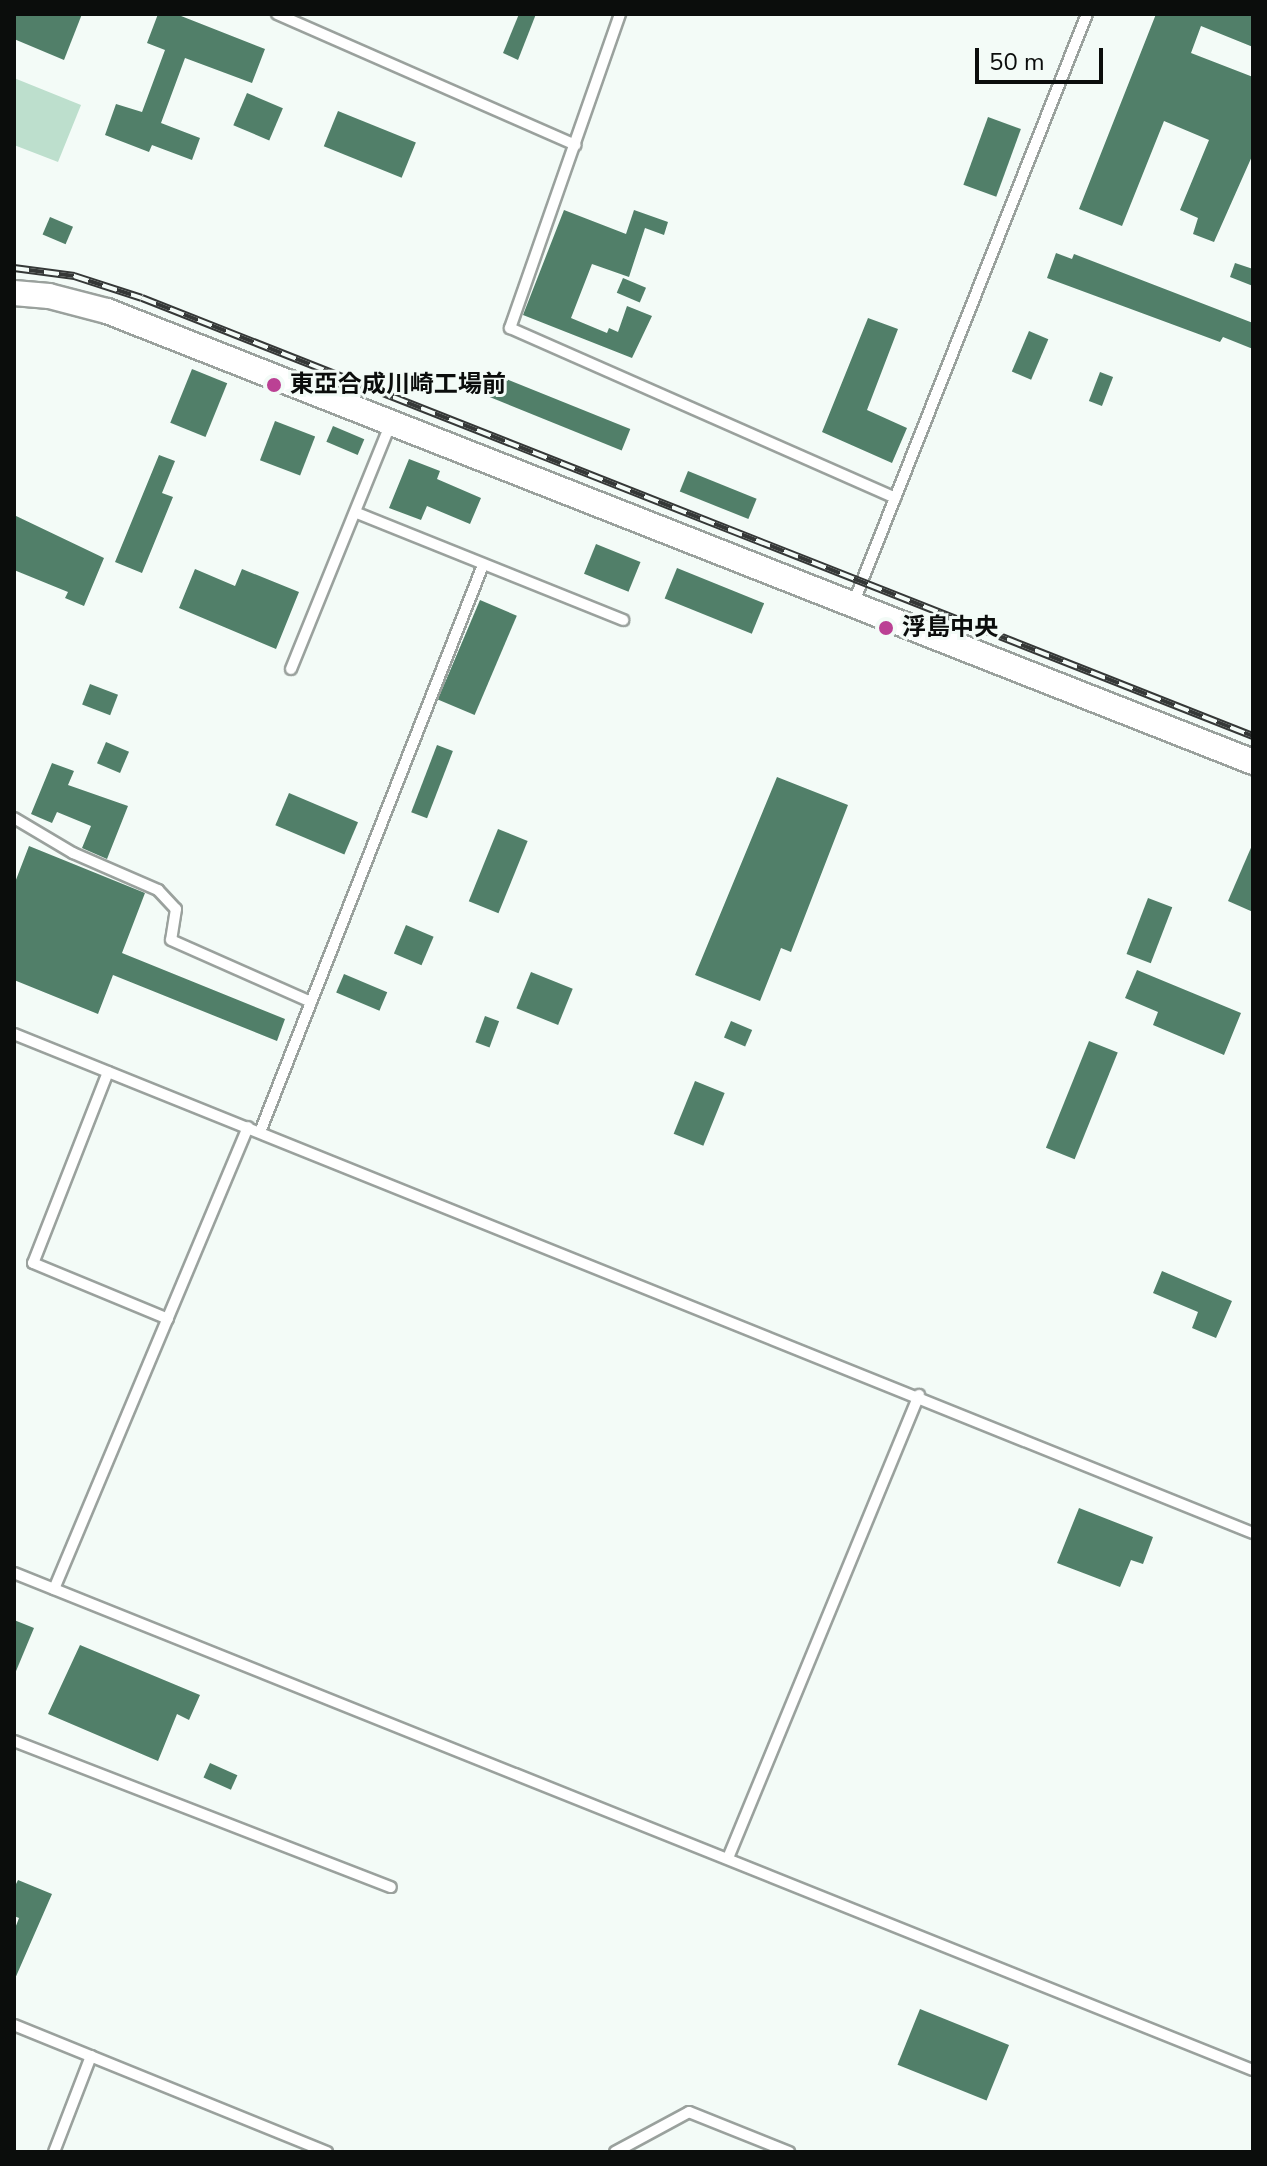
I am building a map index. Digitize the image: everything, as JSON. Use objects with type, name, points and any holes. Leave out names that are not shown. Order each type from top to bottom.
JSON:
[{"type":"street","points":[[14,293],[49,296],[107,311],[1253,762]]},
{"type":"lane","points":[[277,14],[575,145]]},
{"type":"lane","points":[[620,14],[510,328],[895,498]]},
{"type":"lane","points":[[853,604],[1087,14]]},
{"type":"lane","points":[[291,669],[392,421]]},
{"type":"lane","points":[[357,513],[623,620]]},
{"type":"lane","points":[[260,1132],[483,565]]},
{"type":"lane","points":[[14,818],[73,853],[158,890],[176,909],[171,940],[311,1002]]},
{"type":"lane","points":[[14,1034],[919,1395],[1253,1533]]},
{"type":"lane","points":[[108,1072],[33,1263],[168,1319]]},
{"type":"lane","points":[[54,1589],[248,1127]]},
{"type":"lane","points":[[728,1858],[919,1395]]},
{"type":"lane","points":[[14,1573],[1253,2070]]},
{"type":"lane","points":[[14,1741],[391,1887]]},
{"type":"lane","points":[[14,2025],[327,2152]]},
{"type":"lane","points":[[54,2152],[91,2056]]},
{"type":"lane","points":[[615,2152],[689,2112],[789,2152]]},
{"type":"green space","points":[[14,78],[81,105],[58,162],[14,145]]},
{"type":"building","points":[[14,14],[82,14],[64,60],[14,39]]},
{"type":"building","points":[[158,14],[176,14],[265,49],[252,83],[185,58],[161,123],[200,138],[192,160],[152,145],[149,152],[105,135],[116,104],[142,112],[165,50],[147,43]]},
{"type":"building","points":[[519,14],[536,14],[518,60],[503,53]]},
{"type":"building","points":[[1156,14],[1253,14],[1253,47],[1201,26],[1191,53],[1253,77],[1253,154],[1214,242],[1193,234],[1198,218],[1180,210],[1209,140],[1164,121],[1122,226],[1079,209]]},
{"type":"building","points":[[247,93],[283,108],[269,140],[233,125]]},
{"type":"building","points":[[338,111],[416,142],[402,178],[324,146]]},
{"type":"building","points":[[988,117],[1021,129],[996,197],[963,185]]},
{"type":"building","points":[[564,210],[626,234],[634,210],[668,222],[664,235],[645,228],[629,277],[592,264],[571,318],[607,333],[609,328],[618,332],[627,306],[652,316],[632,358],[523,315]]},
{"type":"building","points":[[50,217],[73,227],[66,244],[43,234]]},
{"type":"building","points":[[1056,253],[1072,259],[1074,254],[1253,323],[1253,349],[1223,337],[1220,342],[1047,278]]},
{"type":"building","points":[[1235,263],[1253,269],[1253,286],[1230,277]]},
{"type":"building","points":[[623,278],[646,288],[640,302],[617,293]]},
{"type":"building","points":[[868,318],[898,329],[867,410],[907,428],[892,463],[822,432]]},
{"type":"building","points":[[1029,331],[1048,339],[1031,380],[1012,372]]},
{"type":"building","points":[[192,369],[227,383],[206,437],[170,423]]},
{"type":"building","points":[[1100,372],[1113,377],[1102,406],[1089,401]]},
{"type":"building","points":[[494,374],[630,429],[622,450],[485,395]]},
{"type":"building","points":[[275,421],[315,436],[300,476],[260,460]]},
{"type":"building","points":[[333,426],[364,439],[358,455],[326,442]]},
{"type":"building","points":[[159,455],[175,461],[162,493],[173,497],[142,573],[115,562]]},
{"type":"building","points":[[409,459],[440,471],[437,479],[481,498],[470,524],[427,506],[421,520],[389,508]]},
{"type":"building","points":[[688,471],[757,499],[748,519],[680,491]]},
{"type":"building","points":[[14,515],[104,558],[84,606],[65,598],[68,592],[14,570]]},
{"type":"building","points":[[596,544],[641,562],[629,592],[584,574]]},
{"type":"building","points":[[677,568],[764,603],[752,634],[665,599]]},
{"type":"building","points":[[195,569],[235,586],[242,569],[299,592],[276,649],[179,608]]},
{"type":"building","points":[[480,600],[517,616],[475,715],[438,699]]},
{"type":"building","points":[[90,684],[118,695],[110,715],[82,705]]},
{"type":"building","points":[[106,742],[129,752],[120,773],[97,763]]},
{"type":"building","points":[[437,745],[453,751],[427,818],[411,812]]},
{"type":"building","points":[[52,763],[74,771],[68,785],[128,806],[107,859],[82,848],[91,826],[57,812],[52,823],[31,814]]},
{"type":"building","points":[[777,777],[848,805],[791,952],[781,948],[760,1001],[695,975]]},
{"type":"building","points":[[289,793],[358,822],[344,855],[275,825]]},
{"type":"building","points":[[498,829],[528,841],[498,913],[469,901]]},
{"type":"building","points":[[1253,843],[1253,912],[1228,901]]},
{"type":"building","points":[[29,846],[145,893],[122,953],[285,1019],[277,1041],[113,975],[98,1014],[14,980],[14,885]]},
{"type":"building","points":[[1148,898],[1172,907],[1151,963],[1126,954]]},
{"type":"building","points":[[406,925],[434,937],[422,965],[394,954]]},
{"type":"building","points":[[1137,970],[1241,1013],[1224,1055],[1153,1025],[1158,1012],[1125,998]]},
{"type":"building","points":[[531,972],[573,989],[558,1025],[516,1008]]},
{"type":"building","points":[[344,974],[387,992],[379,1011],[336,992]]},
{"type":"building","points":[[485,1016],[499,1021],[490,1047],[475,1042]]},
{"type":"building","points":[[731,1021],[752,1030],[745,1047],[724,1038]]},
{"type":"building","points":[[1089,1041],[1118,1053],[1075,1159],[1046,1148]]},
{"type":"building","points":[[695,1081],[725,1093],[703,1146],[674,1134]]},
{"type":"building","points":[[1162,1271],[1232,1301],[1216,1338],[1192,1328],[1198,1312],[1153,1293]]},
{"type":"building","points":[[1079,1508],[1153,1537],[1143,1564],[1131,1560],[1120,1587],[1057,1563]]},
{"type":"building","points":[[14,1620],[34,1628],[14,1676]]},
{"type":"building","points":[[80,1645],[200,1695],[189,1720],[177,1714],[158,1761],[48,1714]]},
{"type":"building","points":[[210,1763],[237,1775],[231,1790],[203,1778]]},
{"type":"building","points":[[18,1880],[52,1894],[14,1981],[14,1931],[19,1918],[14,1916],[14,1888]]},
{"type":"building","points":[[920,2009],[1009,2045],[987,2101],[898,2065]]},
{"type":"railway","points":[[14,268],[74,276],[142,298],[1253,736]]},
{"type":"place","name":"東亞合成川崎工場前","points":[[274,385]]},
{"type":"place","name":"浮島中央","points":[[886,628]]}]
